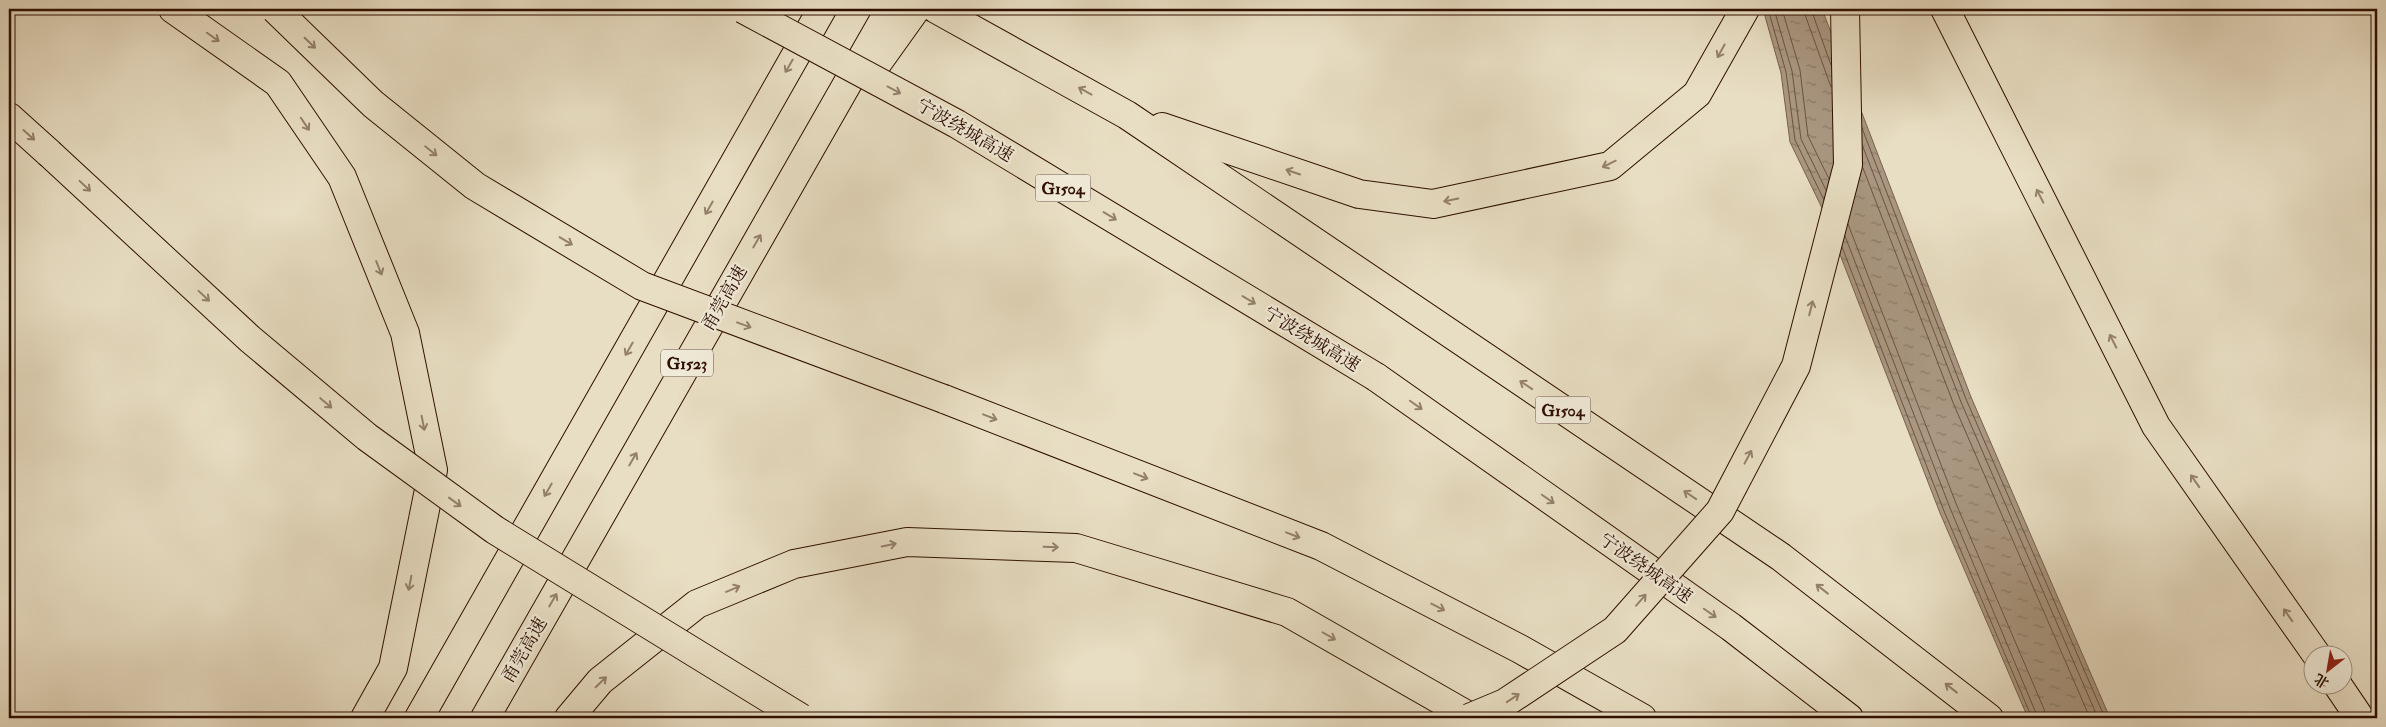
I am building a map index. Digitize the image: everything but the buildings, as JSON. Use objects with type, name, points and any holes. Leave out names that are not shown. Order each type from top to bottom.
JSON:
[{"type":"highway","points":[[173,9],[278,84],[342,177],[405,332],[433,470],[392,668],[365,718]]},
{"type":"highway","points":[[275,9],[373,104],[475,186],[642,286],[944,399],[1321,546],[1520,650],[1642,718]]},
{"type":"highway","name":"宁波绕城高速","points":[[743,9],[957,124],[1376,377],[1731,628],[1849,718]]},
{"type":"highway","points":[[419,718],[822,9]]},
{"type":"highway","name":"甬莞高速","points":[[485,718],[890,9]]},
{"type":"highway","points":[[787,188],[916,9]]},
{"type":"highway","name":"G1504","points":[[936,9],[1127,115],[1780,557],[1989,718]]},
{"type":"highway","points":[[1127,115],[1359,194],[1433,204],[1610,166],[1697,94],[1745,9]]},
{"type":"highway","points":[[569,718],[600,681],[697,604],[794,564],[907,542],[1076,548],[1287,612],[1470,718],[1505,704],[1616,630],[1720,511],[1796,366],[1848,165],[1845,9]]},
{"type":"highway","points":[[1945,9],[2156,426],[2309,644]]},
{"type":"highway","points":[[9,117],[250,339],[367,437],[495,530],[801,718]]},
{"type":"highway","points":[[2344,694],[2360,718]]},
{"type":"water","points":[[1763,9],[1822,9],[1971,397],[2110,718],[2028,718],[1940,513],[1822,208],[1790,142],[1781,73]]}]
